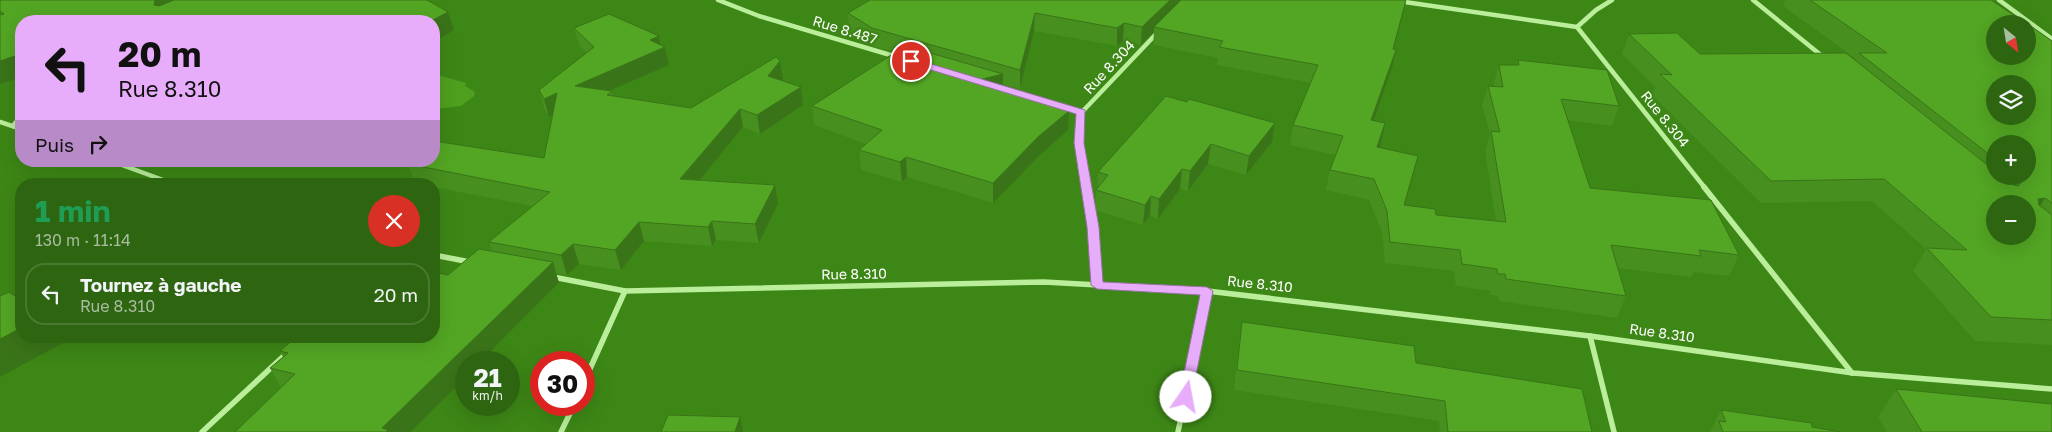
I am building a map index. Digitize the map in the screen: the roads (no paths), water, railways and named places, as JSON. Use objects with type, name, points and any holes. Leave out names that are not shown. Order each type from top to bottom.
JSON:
[{"type":"street","name":"Rue 8.487","points":[[718,0],[759,16],[901,58]]},
{"type":"street","points":[[1391,0],[1577,27],[1596,10],[1612,0]]},
{"type":"street","points":[[1753,0],[1829,62]]},
{"type":"street","points":[[1999,0],[2052,39]]},
{"type":"street","name":"Rue 8.304","points":[[1577,27],[1853,373]]},
{"type":"street","name":"Rue 8.304","points":[[1097,285],[1093,227],[1079,143],[1082,112],[1160,30]]},
{"type":"street","points":[[996,87],[1082,112]]},
{"type":"street","points":[[0,122],[13,126],[15,124]]},
{"type":"street","points":[[127,167],[158,178]]},
{"type":"street","points":[[440,256],[482,264]]},
{"type":"street","name":"Rue 8.310","points":[[548,276],[625,291],[1044,282],[1207,291],[1590,336],[1853,373],[2052,389]]},
{"type":"street","points":[[595,358],[625,291]]},
{"type":"street","points":[[1178,432],[1207,291]]},
{"type":"street","points":[[1590,336],[1614,432]]},
{"type":"street","points":[[202,432],[291,349]]},
{"type":"street","points":[[561,432],[569,416]]}]
